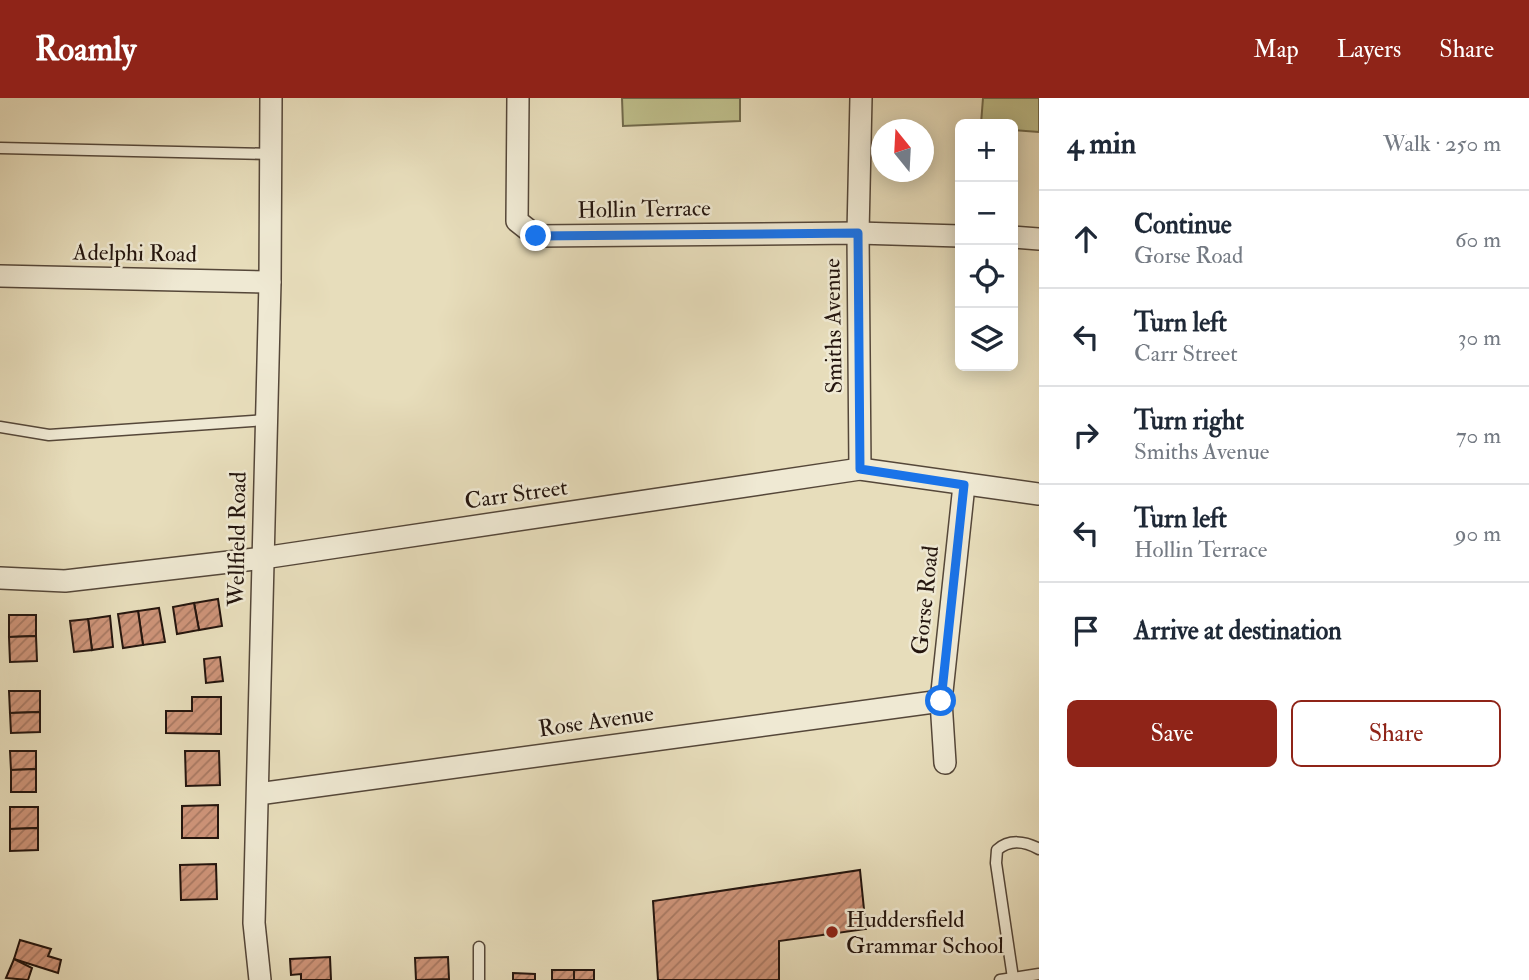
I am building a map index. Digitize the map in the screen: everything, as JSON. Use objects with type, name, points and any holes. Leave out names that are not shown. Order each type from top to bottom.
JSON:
[{"type":"street","name":"Wellfield Road","points":[[260,980],[254,923],[270,282],[271,98]]},
{"type":"street","name":"Hollin Terrace","points":[[518,98],[517,221],[536,236],[858,233]]},
{"type":"street","name":"Smiths Avenue","points":[[860,469],[858,233],[861,98]]},
{"type":"street","points":[[858,233],[955,236]]},
{"type":"street","points":[[1018,237],[1039,239]]},
{"type":"street","name":"Adelphi Road","points":[[0,276],[270,282]]},
{"type":"street","name":"Carr Street","points":[[0,578],[65,580],[263,558],[860,469],[1039,494]]},
{"type":"street","name":"Gorse Road","points":[[945,763],[941,701],[964,485]]},
{"type":"street","name":"Rose Avenue","points":[[258,794],[941,701]]},
{"type":"lane","points":[[0,148],[271,154]]},
{"type":"lane","points":[[0,427],[48,435],[266,420]]},
{"type":"lane","points":[[1013,978],[996,863],[997,850],[1004,844],[1021,842],[1039,849]]},
{"type":"lane","points":[[479,947],[479,980]]},
{"type":"lane","points":[[1000,980],[1039,974]]},
{"type":"green space","points":[[622,98],[740,98],[740,121],[623,126]]},
{"type":"green space","points":[[983,98],[1039,98],[1039,132],[1018,130],[1018,119],[981,119]]},
{"type":"building","points":[[218,599],[222,626],[199,630],[194,603]]},
{"type":"building","points":[[194,603],[199,630],[177,634],[173,607]]},
{"type":"building","points":[[159,608],[165,642],[143,645],[138,611]]},
{"type":"building","points":[[138,611],[143,645],[123,648],[118,614]]},
{"type":"building","points":[[9,615],[36,615],[36,636],[9,637]]},
{"type":"building","points":[[110,616],[113,647],[92,650],[88,619]]},
{"type":"building","points":[[88,619],[92,650],[74,652],[70,621]]},
{"type":"building","points":[[36,636],[37,661],[10,662],[9,637]]},
{"type":"building","points":[[220,657],[223,681],[206,683],[204,659]]},
{"type":"building","points":[[9,691],[40,691],[40,712],[10,713]]},
{"type":"building","points":[[192,697],[221,697],[221,734],[166,733],[166,711],[192,711]]},
{"type":"building","points":[[40,712],[40,732],[11,733],[10,713]]},
{"type":"building","points":[[10,751],[36,751],[36,769],[11,770]]},
{"type":"building","points":[[185,751],[219,751],[220,785],[186,786]]},
{"type":"building","points":[[36,769],[36,792],[11,792],[11,770]]},
{"type":"building","points":[[218,805],[218,838],[182,838],[182,806]]},
{"type":"building","points":[[10,807],[38,807],[38,828],[10,829]]},
{"type":"building","points":[[38,828],[38,850],[10,851],[10,829]]},
{"type":"building","points":[[216,864],[217,899],[181,900],[180,865]]},
{"type":"building","points":[[860,870],[866,929],[779,941],[779,980],[658,980],[653,901]]},
{"type":"building","points":[[20,940],[51,949],[48,956],[61,960],[58,973],[14,959]]},
{"type":"building","points":[[330,957],[331,980],[301,980],[301,974],[291,975],[290,959]]},
{"type":"building","points":[[448,957],[449,979],[416,980],[415,958]]},
{"type":"building","points":[[14,959],[32,968],[28,980],[6,978]]},
{"type":"building","points":[[552,970],[574,970],[574,980],[552,980]]},
{"type":"building","points":[[574,970],[594,970],[594,980],[574,980]]},
{"type":"building","points":[[513,973],[535,974],[535,980],[513,980]]},
{"type":"place","name":"Huddersfield Grammar School","points":[[832,932]]},
{"type":"route","points":[[536,236],[858,233],[860,469],[964,485],[941,701]]}]
